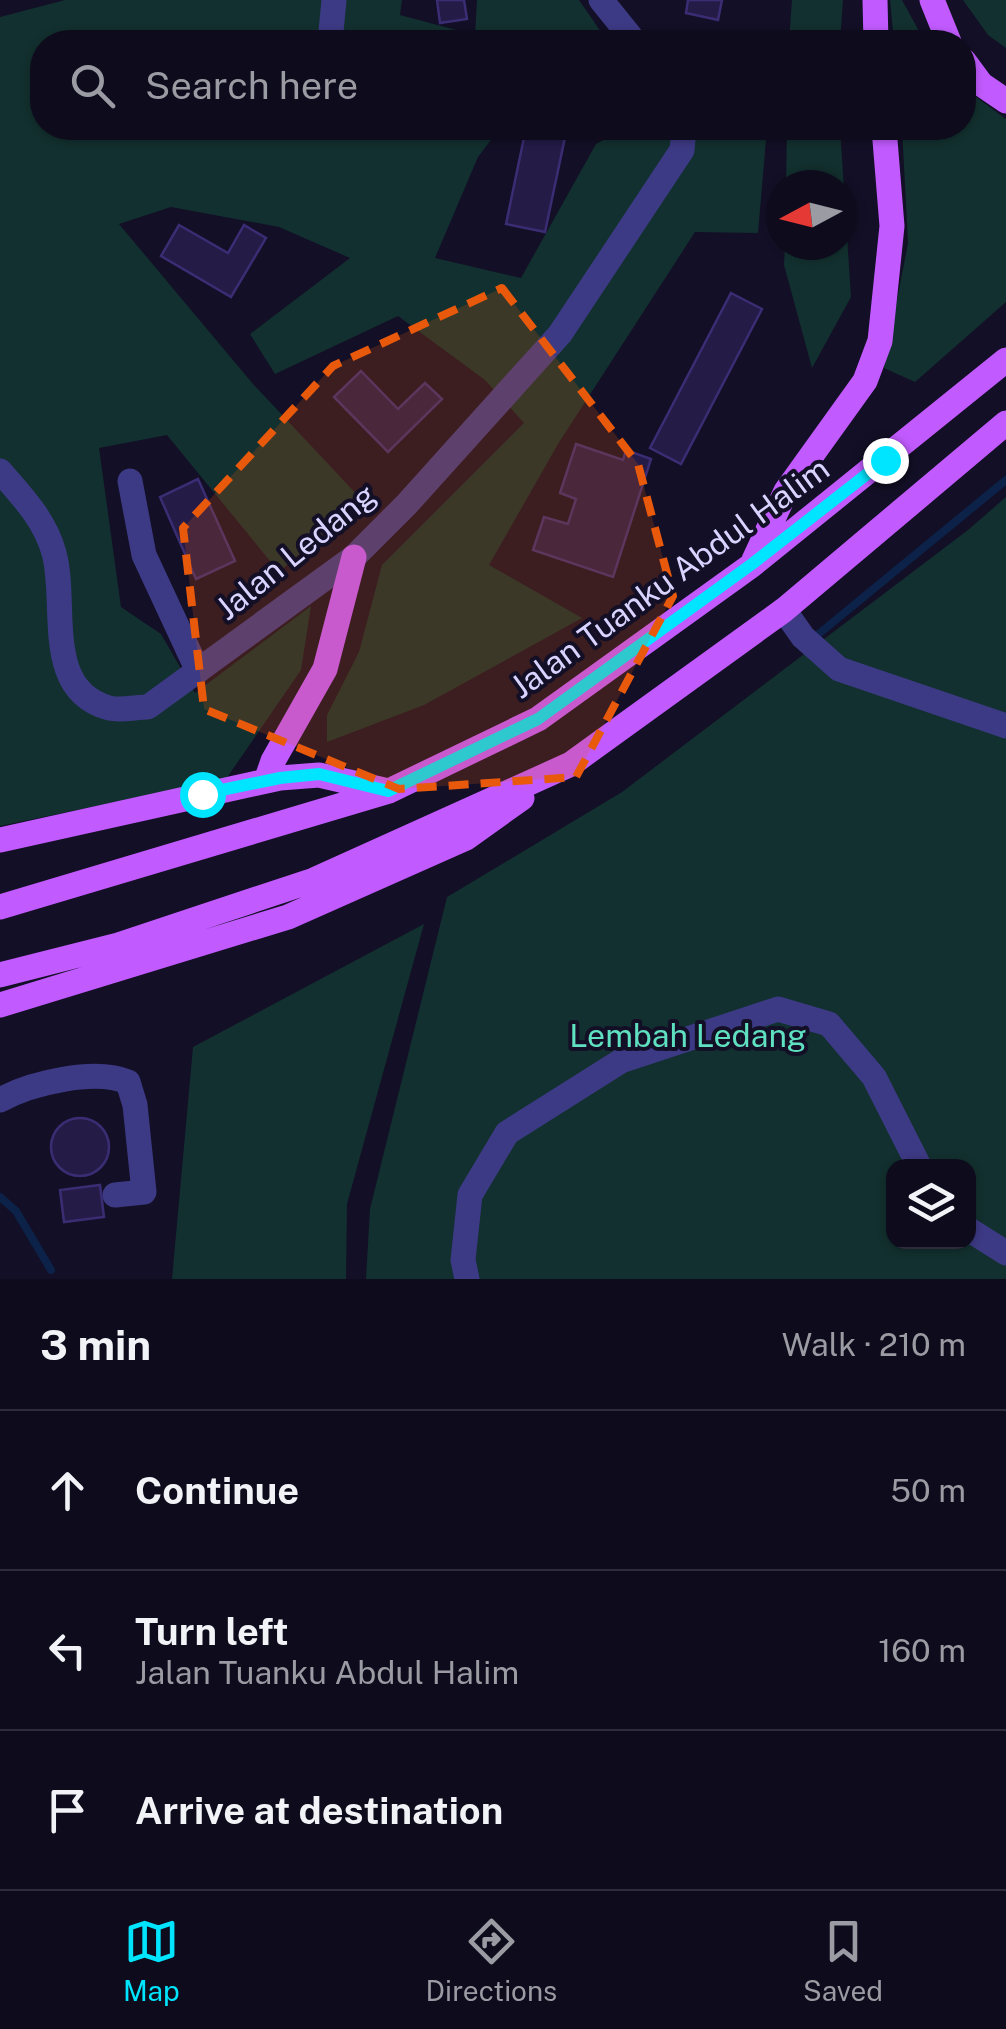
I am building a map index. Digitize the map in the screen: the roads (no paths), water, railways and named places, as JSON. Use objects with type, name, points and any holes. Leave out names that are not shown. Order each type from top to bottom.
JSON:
[{"type":"main road","points":[[876,0],[876,30]]},
{"type":"main road","points":[[932,0],[944,30]]},
{"type":"main road","points":[[976,77],[1006,101]]},
{"type":"main road","points":[[752,564],[786,491],[865,381],[880,340],[892,226],[885,140]]},
{"type":"main road","name":"Jalan Tuanku Abdul Halim","points":[[0,907],[388,791],[538,719],[752,564],[1006,360]]},
{"type":"main road","points":[[0,1005],[288,917],[466,838],[784,610],[1006,423]]},
{"type":"main road","points":[[266,782],[273,761],[324,669],[354,556]]},
{"type":"main road","points":[[0,976],[118,945],[314,880],[570,764]]},
{"type":"main road","points":[[0,840],[199,794],[319,774],[388,791]]},
{"type":"street","points":[[331,30],[334,0]]},
{"type":"street","points":[[601,0],[625,30]]},
{"type":"street","name":"Jalan Ledang","points":[[0,471],[40,517],[55,555],[65,669],[85,697],[112,709],[148,707],[354,556],[406,505],[560,334],[682,150],[683,140]]},
{"type":"street","points":[[130,480],[144,555],[198,671]]},
{"type":"street","points":[[784,610],[803,636],[839,669],[1006,726]]},
{"type":"street","points":[[467,1279],[463,1260],[470,1195],[507,1134],[621,1061],[778,1009],[829,1024],[874,1078],[915,1159]]},
{"type":"street","points":[[0,1100],[26,1086],[112,1075],[128,1082],[136,1105],[144,1192],[115,1195]]},
{"type":"street","points":[[976,1234],[1006,1253]]},
{"type":"waterway","points":[[815,637],[1006,480]]},
{"type":"waterway","points":[[0,1197],[16,1211],[51,1270]]},
{"type":"park label","name":"Lembah Ledang","points":[[688,1036]]}]
